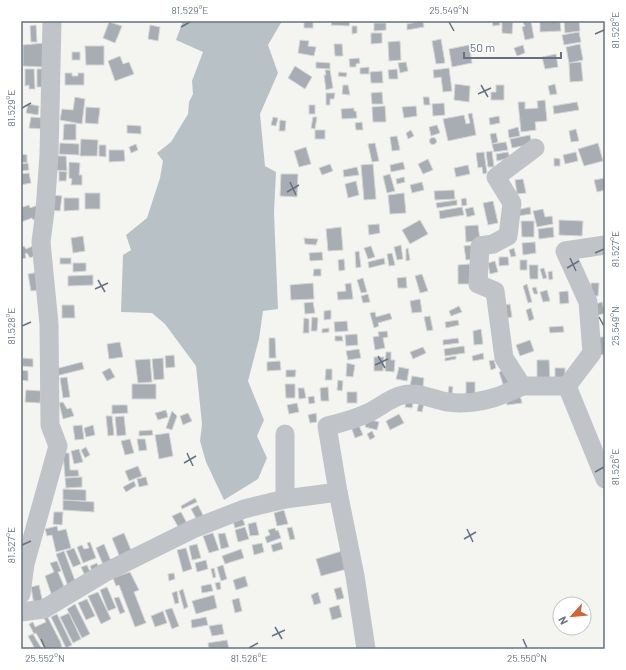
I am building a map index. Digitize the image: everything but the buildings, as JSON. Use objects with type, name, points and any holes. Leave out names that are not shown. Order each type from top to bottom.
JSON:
[{"type":"street","points":[[21,594],[25,564],[58,446],[50,425],[49,324],[40,242],[45,211],[49,155],[52,21]]},
{"type":"street","points":[[522,386],[504,358],[496,290],[478,284],[480,246],[493,244],[508,236],[512,203],[496,177],[534,148]]},
{"type":"street","points":[[567,386],[592,353],[588,302],[565,251],[605,245]]},
{"type":"street","points":[[366,649],[355,576],[338,492],[328,426],[363,416],[390,399],[405,394],[424,396],[448,402],[474,403],[505,395],[522,386],[567,386]]},
{"type":"street","points":[[567,386],[605,479]]},
{"type":"street","points":[[285,434],[285,498]]},
{"type":"street","points":[[21,612],[44,609],[104,573],[193,529],[244,509],[285,498],[338,492]]},
{"type":"shaded area","points":[[183,21],[282,21],[268,45],[278,73],[260,114],[265,166],[276,172],[274,213],[278,309],[263,311],[259,339],[248,381],[264,420],[257,436],[267,458],[258,479],[224,500],[206,462],[200,441],[202,424],[196,366],[165,324],[152,313],[121,312],[123,255],[131,250],[126,235],[147,218],[160,178],[163,161],[157,153],[171,142],[188,114],[189,102],[193,94],[192,81],[203,52],[176,40]]}]
